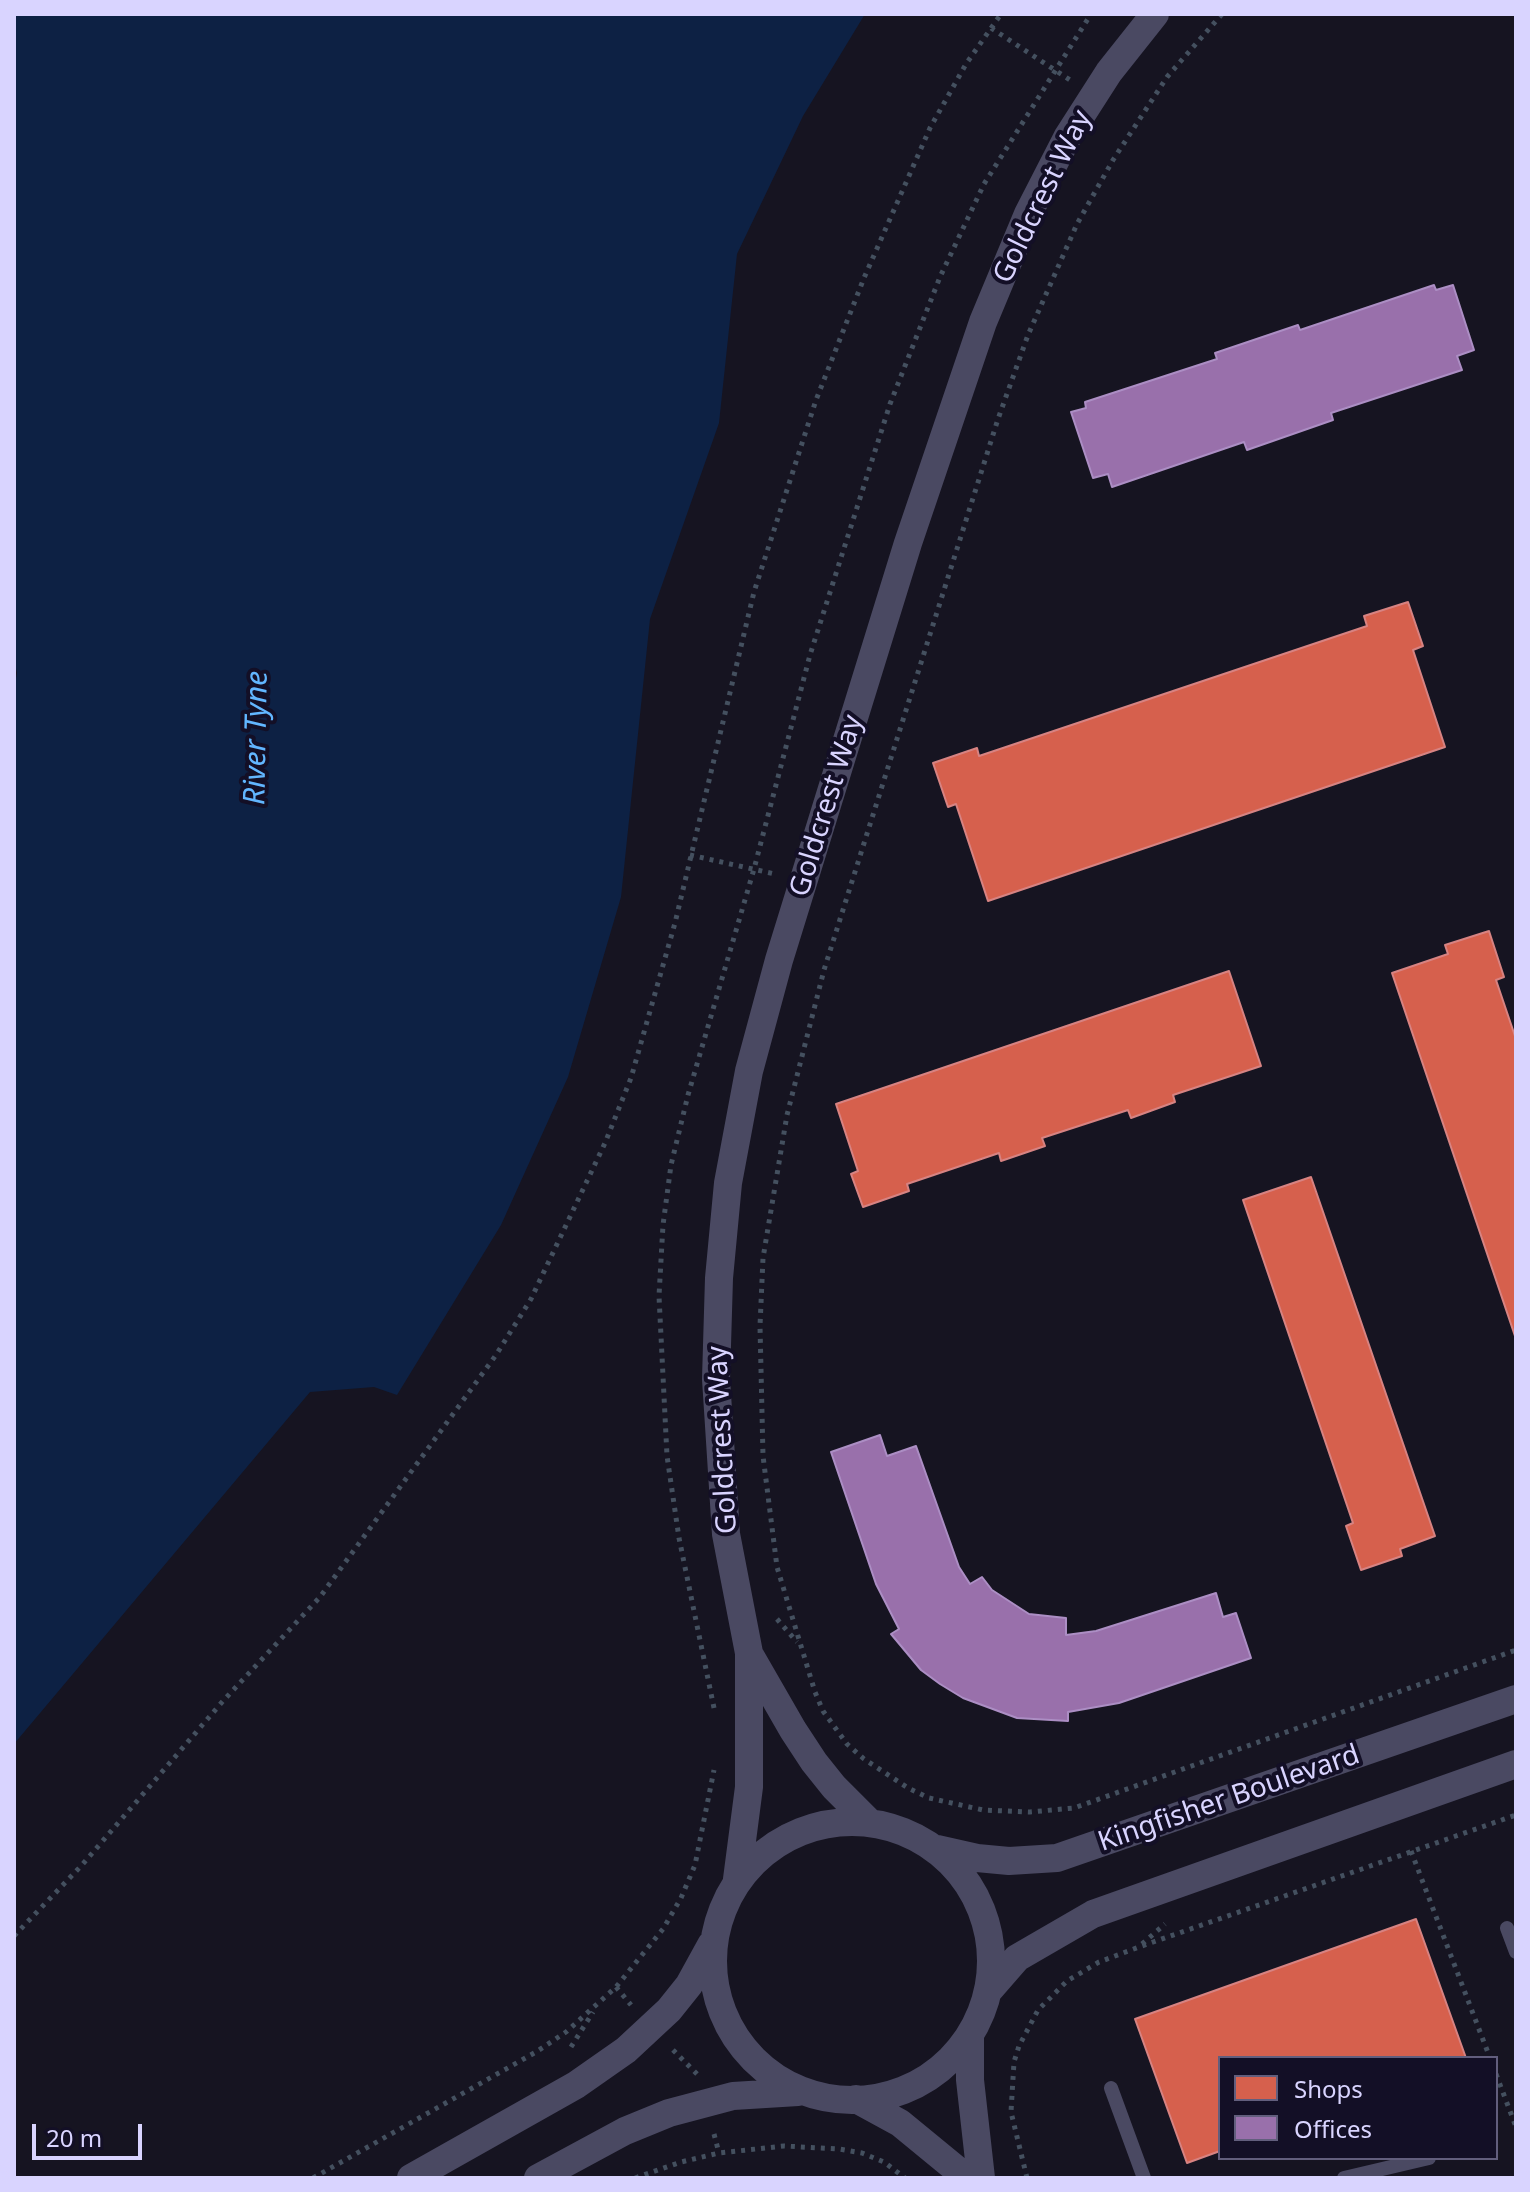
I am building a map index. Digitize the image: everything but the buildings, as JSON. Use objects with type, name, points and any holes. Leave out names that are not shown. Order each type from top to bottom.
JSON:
[{"type":"street","name":"Goldcrest Way","points":[[749,1653],[731,1568],[722,1490],[716,1379],[719,1278],[728,1183],[749,1071],[803,881],[908,543],[983,322],[1028,214],[1068,136],[1109,72],[1155,14]]},
{"type":"street","points":[[749,1653],[814,1762],[869,1822]]},
{"type":"street","points":[[749,1653],[749,1787],[737,1879],[716,1923],[712,1973],[729,2025],[756,2064],[776,2079],[803,2092]]},
{"type":"street","name":"Kingfisher Boulevard","points":[[936,1849],[1009,1861],[1057,1858],[1516,1699]]},
{"type":"street","points":[[990,1989],[1017,1958],[1093,1914],[1516,1764]]},
{"type":"street","points":[[538,2178],[625,2131],[706,2102],[761,2093],[803,2092],[856,2099],[906,2090],[953,2059],[970,2037],[982,2015],[990,1989],[993,1958],[990,1934],[981,1905],[957,1869],[936,1849],[897,1829],[869,1822],[839,1823],[812,1829],[764,1854],[737,1879]]},
{"type":"street","points":[[411,2178],[576,2085],[652,2029],[689,1985],[712,1944]]},
{"type":"street","points":[[970,2037],[970,2080],[981,2178]]},
{"type":"street","points":[[856,2099],[900,2123],[967,2178]]},
{"type":"lane","points":[[1507,1928],[1516,1952]]},
{"type":"lane","points":[[1111,2088],[1144,2178]]},
{"type":"lane","points":[[1344,2178],[1420,2160]]},
{"type":"path","points":[[14,1936],[82,1865],[223,1701],[320,1597],[496,1355],[531,1299],[605,1143],[631,1078],[675,923],[754,592],[816,400],[864,278],[930,128],[1001,14]]},
{"type":"path","points":[[1222,14],[1167,77],[1113,160],[1077,224],[1028,335],[972,499],[803,1043],[774,1181],[763,1258],[760,1326],[763,1456],[777,1567],[798,1644],[823,1711],[847,1744],[908,1788],[957,1805],[1007,1812],[1053,1811],[1097,1800],[1516,1650]]},
{"type":"path","points":[[991,28],[1094,96]]},
{"type":"path","points":[[690,855],[803,881]]},
{"type":"path","points":[[709,1679],[715,1721]]},
{"type":"path","points":[[313,2178],[499,2074],[566,2032],[616,1987],[663,1929],[681,1898],[695,1865],[714,1763]]},
{"type":"path","points":[[1027,2178],[1011,2112],[1014,2062],[1038,2010],[1060,1987],[1082,1971],[1139,1947],[1516,1815]]},
{"type":"path","points":[[1411,1851],[1489,2056]]},
{"type":"path","points":[[616,1987],[696,2073],[719,2153]]},
{"type":"path","points":[[1498,2079],[1516,2127]]},
{"type":"path","points":[[635,2178],[719,2153],[784,2146],[839,2149],[884,2162],[903,2176]]},
{"type":"water","name":"River Tyne","points":[[14,14],[865,14],[803,116],[737,254],[719,423],[650,619],[621,897],[568,1077],[501,1225],[397,1395],[374,1387],[310,1392],[14,1744],[14,689],[17,673],[14,660]]}]
